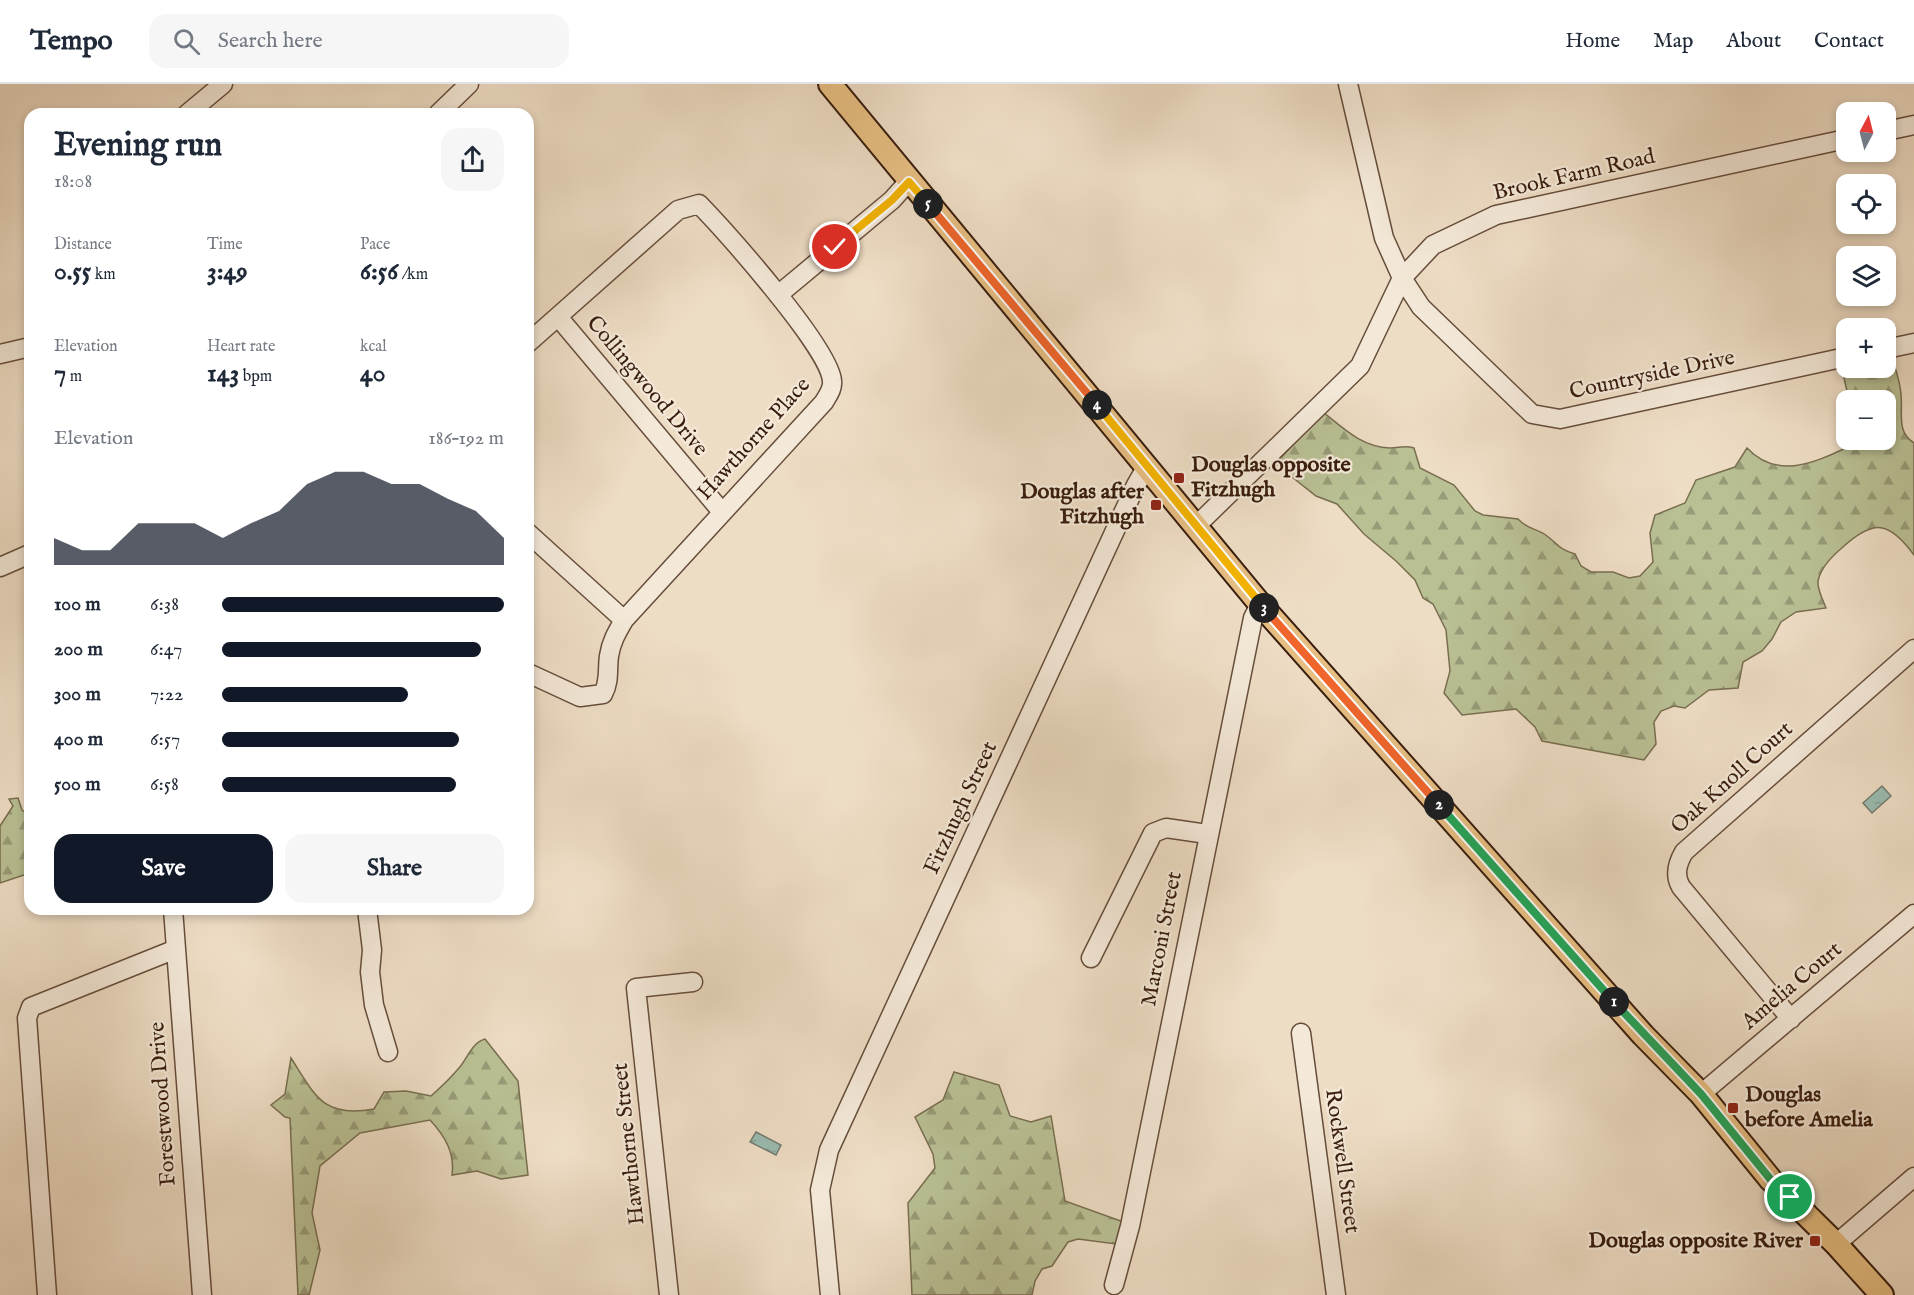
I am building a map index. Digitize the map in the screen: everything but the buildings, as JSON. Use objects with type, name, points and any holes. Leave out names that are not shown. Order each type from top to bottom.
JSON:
[{"type":"main road","points":[[830,84],[1260,604],[1643,1035],[1701,1094],[1771,1180],[1836,1244],[1882,1295]]},
{"type":"street","points":[[194,108],[223,84]]},
{"type":"street","points":[[444,108],[469,84]]},
{"type":"street","name":"Countryside Drive","points":[[1348,84],[1384,238],[1402,278],[1421,307],[1532,414],[1560,419],[1836,359]]},
{"type":"street","points":[[1896,129],[1914,125]]},
{"type":"street","name":"Brook Farm Road","points":[[1196,526],[1360,366],[1402,278],[1433,245],[1496,215],[1836,141]]},
{"type":"street","points":[[778,295],[892,200],[909,182]]},
{"type":"street","name":"Hawthorne Place","points":[[534,676],[580,697],[603,694],[609,683],[609,658],[613,639],[624,620],[824,402],[830,392],[832,379],[822,356],[778,295],[699,204],[678,210],[559,318]]},
{"type":"street","points":[[534,338],[559,318]]},
{"type":"street","name":"Collingwood Drive","points":[[559,318],[722,512]]},
{"type":"street","points":[[1896,347],[1914,343]]},
{"type":"street","points":[[0,354],[24,348]]},
{"type":"street","name":"Fitzhugh Street","points":[[830,1295],[820,1190],[822,1172],[829,1150],[1147,465]]},
{"type":"street","points":[[534,538],[624,620]]},
{"type":"street","points":[[0,567],[24,557]]},
{"type":"street","name":"Marconi Street","points":[[1114,1285],[1130,1226],[1252,618],[1260,604]]},
{"type":"street","name":"Oak Knoll Court","points":[[1791,1018],[1681,887],[1677,880],[1678,861],[1684,852],[1914,649]]},
{"type":"street","points":[[1091,958],[1153,833],[1166,828],[1207,834]]},
{"type":"street","name":"Amelia Court","points":[[1701,1094],[1914,914]]},
{"type":"street","name":"Forestwood Drive","points":[[173,915],[202,1295]]},
{"type":"street","points":[[368,915],[372,950],[370,972],[374,1005],[388,1052]]},
{"type":"street","points":[[47,1295],[27,1018],[31,1007],[176,949]]},
{"type":"street","name":"Hawthorne Street","points":[[669,1295],[636,988],[693,982]]},
{"type":"street","name":"Rockwell Street","points":[[1301,1033],[1336,1295]]},
{"type":"street","points":[[1836,1244],[1914,1177]]},
{"type":"green space","points":[[1896,371],[1900,389],[1901,421],[1908,439],[1914,443],[1914,555],[1897,535],[1889,530],[1872,528],[1854,538],[1831,558],[1819,576],[1818,587],[1826,608],[1796,612],[1781,622],[1762,651],[1743,662],[1738,688],[1709,690],[1685,708],[1674,706],[1661,711],[1654,722],[1656,744],[1644,760],[1542,741],[1535,727],[1516,709],[1462,715],[1444,693],[1450,671],[1446,630],[1433,604],[1423,598],[1415,580],[1364,534],[1337,504],[1316,496],[1277,465],[1278,461],[1323,412],[1362,441],[1380,447],[1414,448],[1420,468],[1454,485],[1475,511],[1483,515],[1518,519],[1575,554],[1581,566],[1591,572],[1613,572],[1629,578],[1640,576],[1653,562],[1650,533],[1655,515],[1685,503],[1696,480],[1735,467],[1747,448],[1771,464],[1783,466],[1809,463],[1841,450],[1896,450],[1896,390],[1847,390],[1844,378],[1896,378]]},
{"type":"green space","points":[[18,798],[24,812],[24,875],[0,883],[0,826],[13,806],[9,799]]},
{"type":"green space","points":[[485,1039],[518,1081],[528,1175],[501,1179],[477,1171],[452,1175],[452,1159],[448,1145],[430,1120],[360,1133],[320,1166],[312,1213],[320,1250],[309,1295],[298,1295],[290,1118],[285,1117],[271,1105],[285,1094],[291,1058],[307,1084],[323,1102],[343,1110],[357,1111],[374,1109],[384,1092],[406,1091],[431,1096],[455,1073],[476,1044]]},
{"type":"green space","points":[[954,1072],[999,1085],[1010,1116],[1031,1122],[1051,1116],[1065,1201],[1129,1224],[1124,1245],[1078,1239],[1068,1242],[1052,1266],[1042,1269],[1035,1281],[1032,1295],[912,1295],[908,1203],[935,1168],[933,1154],[915,1117],[943,1100]]},
{"type":"water","points":[[1882,786],[1891,796],[1872,813],[1863,803]]},
{"type":"water","points":[[756,1132],[781,1145],[776,1155],[750,1142]]},
{"type":"place","name":"Douglas opposite Fitzhugh","points":[[1179,478]]},
{"type":"place","name":"Douglas after Fitzhugh","points":[[1156,505]]},
{"type":"place","name":"Douglas before Amelia","points":[[1733,1108]]},
{"type":"place","name":"Douglas opposite River","points":[[1815,1241]]},
{"type":"route","points":[[835,247],[892,200],[909,182],[1147,465],[1260,604],[1643,1035],[1701,1094],[1771,1180],[1790,1197]]}]
